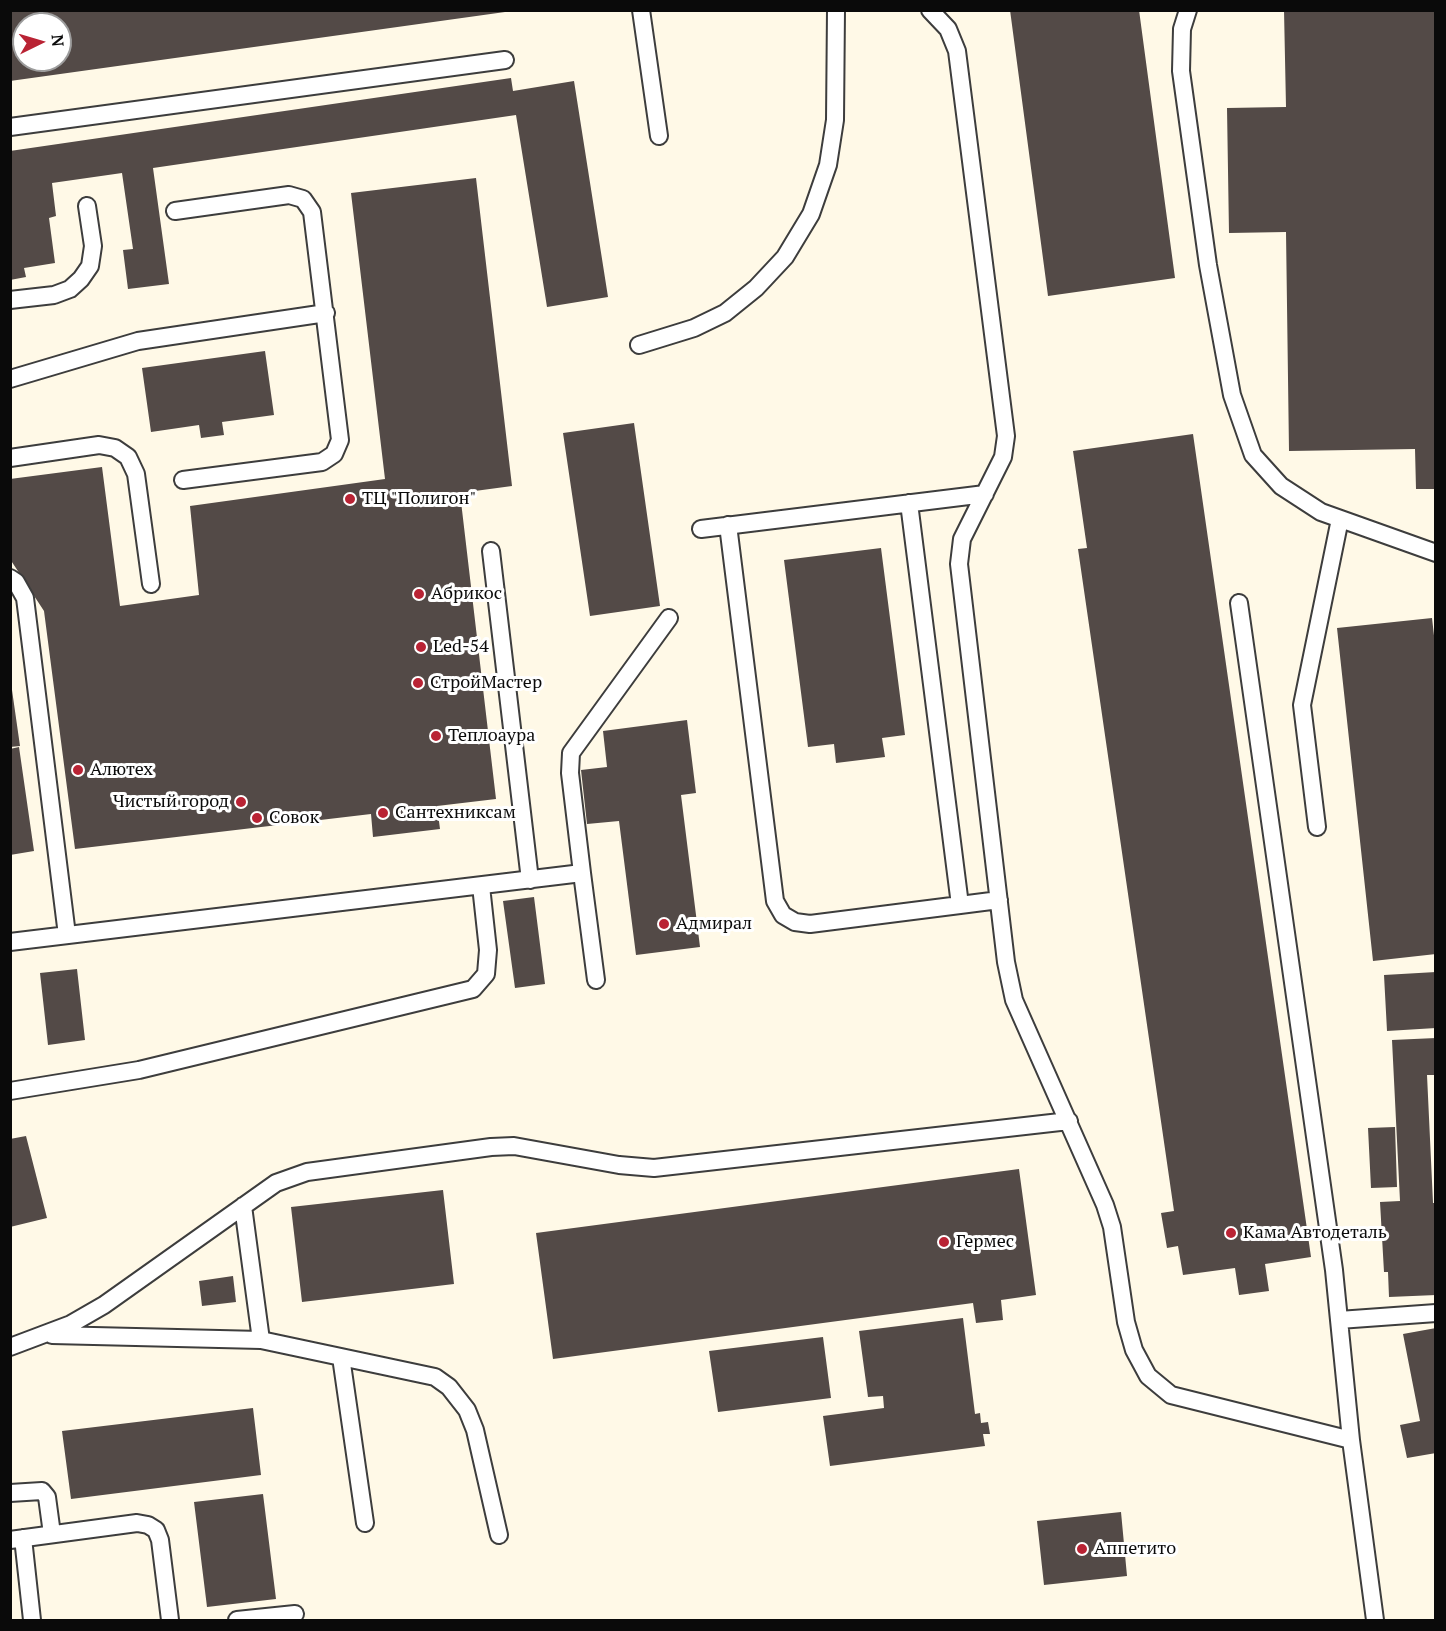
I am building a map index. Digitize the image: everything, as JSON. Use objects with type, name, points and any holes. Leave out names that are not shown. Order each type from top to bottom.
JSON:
[{"type":"lane","points":[[641,10],[659,136]]},
{"type":"lane","points":[[639,345],[694,328],[725,313],[756,288],[785,257],[811,214],[828,165],[835,120],[836,10]]},
{"type":"lane","points":[[930,10],[948,29],[957,51],[1006,436],[1003,457],[962,539],[959,564],[999,900],[1014,1000],[1069,1121],[1112,1227],[1126,1322],[1134,1350],[1148,1376],[1171,1395],[1351,1440]]},
{"type":"lane","points":[[1188,10],[1182,29],[1181,71],[1208,265],[1232,395],[1242,430],[1253,455],[1281,486],[1300,500],[1340,519],[1436,554]]},
{"type":"lane","points":[[10,127],[505,60]]},
{"type":"lane","points":[[175,212],[289,195],[303,199],[312,212],[340,440],[334,454],[322,462],[183,480]]},
{"type":"lane","points":[[10,300],[54,295],[70,289],[81,279],[90,266],[93,246],[87,206]]},
{"type":"lane","points":[[10,379],[138,341],[326,313]]},
{"type":"lane","points":[[10,458],[99,445],[115,448],[128,457],[136,474],[151,584]]},
{"type":"lane","points":[[701,529],[985,494]]},
{"type":"lane","points":[[909,503],[960,905]]},
{"type":"lane","points":[[1317,827],[1302,705],[1340,519]]},
{"type":"lane","points":[[728,525],[776,902],[783,915],[795,922],[810,924],[999,900]]},
{"type":"lane","points":[[491,550],[530,880]]},
{"type":"lane","points":[[10,579],[16,582],[25,598],[67,935]]},
{"type":"lane","points":[[1239,603],[1339,1320],[1351,1440],[1375,1620]]},
{"type":"lane","points":[[596,980],[570,773],[572,753],[669,618]]},
{"type":"lane","points":[[10,942],[582,873]]},
{"type":"lane","points":[[10,1091],[139,1070],[473,989],[486,974],[488,950],[481,886]]},
{"type":"lane","points":[[10,1347],[71,1324],[104,1305],[276,1182],[307,1172],[491,1147],[514,1146],[619,1165],[654,1168],[1069,1121]]},
{"type":"lane","points":[[243,1206],[261,1340]]},
{"type":"lane","points":[[1339,1320],[1436,1313]]},
{"type":"lane","points":[[46,1335],[261,1340],[435,1377],[449,1387],[467,1410],[476,1430],[499,1535]]},
{"type":"lane","points":[[341,1357],[365,1523]]},
{"type":"lane","points":[[10,1493],[42,1491],[47,1497],[52,1534]]},
{"type":"lane","points":[[32,1620],[16,1539],[137,1523],[148,1525],[156,1530],[160,1540],[170,1620]]},
{"type":"lane","points":[[237,1620],[295,1614]]},
{"type":"building","points":[[10,10],[505,10],[505,12],[10,81]]},
{"type":"building","points":[[1010,10],[1139,10],[1175,278],[1048,296]]},
{"type":"building","points":[[1284,10],[1436,10],[1436,489],[1416,489],[1415,449],[1289,451],[1286,232],[1229,233],[1227,108],[1286,107]]},
{"type":"building","points":[[511,78],[513,91],[574,81],[608,297],[547,307],[516,115],[153,168],[169,284],[128,289],[123,250],[133,249],[122,173],[52,183],[56,216],[49,218],[55,263],[24,268],[26,277],[10,280],[10,151]]},
{"type":"building","name":"ТЦ \"Полигон\"","points":[[476,178],[512,486],[460,493],[496,799],[437,806],[440,829],[373,837],[371,814],[75,849],[44,611],[10,559],[10,479],[102,467],[120,606],[199,595],[190,506],[385,479],[351,193]]},
{"type":"building","points":[[265,351],[274,415],[222,422],[224,435],[201,438],[199,425],[151,432],[142,368]]},
{"type":"building","points":[[634,423],[660,606],[590,616],[563,433]]},
{"type":"building","points":[[1193,434],[1311,1257],[1265,1264],[1269,1291],[1239,1295],[1235,1268],[1183,1275],[1178,1246],[1167,1248],[1161,1213],[1174,1211],[1078,549],[1087,548],[1073,451]]},
{"type":"building","points":[[881,548],[905,735],[882,738],[885,757],[836,763],[834,744],[808,747],[784,560]]},
{"type":"building","points":[[1432,618],[1436,653],[1436,954],[1373,961],[1337,628]]},
{"type":"building","points":[[12,690],[20,746],[10,747],[10,691]]},
{"type":"building","points":[[687,720],[696,793],[681,795],[700,947],[636,955],[619,821],[587,824],[581,770],[607,767],[603,731]]},
{"type":"building","points":[[19,747],[34,851],[10,855],[10,749]]},
{"type":"building","points":[[534,897],[545,984],[515,988],[503,901]]},
{"type":"building","points":[[77,969],[85,1040],[48,1045],[40,973]]},
{"type":"building","points":[[1436,972],[1436,1028],[1387,1031],[1384,975]]},
{"type":"building","points":[[1436,1038],[1436,1075],[1427,1075],[1433,1203],[1436,1203],[1436,1295],[1389,1297],[1388,1272],[1384,1272],[1380,1202],[1400,1201],[1392,1040]]},
{"type":"building","points":[[1395,1127],[1397,1187],[1371,1188],[1368,1128]]},
{"type":"building","points":[[26,1136],[47,1218],[10,1227],[10,1139]]},
{"type":"building","points":[[1019,1169],[1036,1295],[1001,1300],[1003,1320],[976,1323],[973,1303],[553,1359],[536,1233]]},
{"type":"building","points":[[443,1190],[454,1284],[302,1302],[291,1207]]},
{"type":"building","points":[[233,1276],[236,1302],[202,1306],[199,1281]]},
{"type":"building","points":[[963,1318],[975,1414],[980,1413],[981,1423],[988,1422],[990,1434],[983,1434],[985,1446],[830,1466],[823,1416],[884,1408],[883,1396],[868,1397],[859,1331]]},
{"type":"building","points":[[1436,1328],[1436,1453],[1407,1458],[1400,1425],[1420,1421],[1403,1334]]},
{"type":"building","points":[[823,1337],[831,1398],[718,1412],[709,1351]]},
{"type":"building","points":[[253,1408],[261,1475],[71,1499],[62,1431]]},
{"type":"building","points":[[263,1494],[276,1599],[207,1607],[194,1502]]},
{"type":"building","points":[[1121,1512],[1127,1576],[1044,1585],[1037,1521]]},
{"type":"place","name":"ТЦ \"Полигон\"","points":[[350,499]]},
{"type":"place","name":"Абрикос","points":[[419,594]]},
{"type":"place","name":"Led-54","points":[[421,647]]},
{"type":"place","name":"СтройМастер","points":[[418,683]]},
{"type":"place","name":"Теплоаура","points":[[436,736]]},
{"type":"place","name":"Алютех","points":[[78,770]]},
{"type":"place","name":"Чистый город","points":[[241,802]]},
{"type":"place","name":"Сантехниксам","points":[[383,813]]},
{"type":"place","name":"Совок","points":[[257,818]]},
{"type":"place","name":"Адмирал","points":[[664,924]]},
{"type":"place","name":"Кама Автодеталь","points":[[1231,1233]]},
{"type":"place","name":"Гермес","points":[[944,1242]]},
{"type":"place","name":"Аппетито","points":[[1082,1549]]}]
